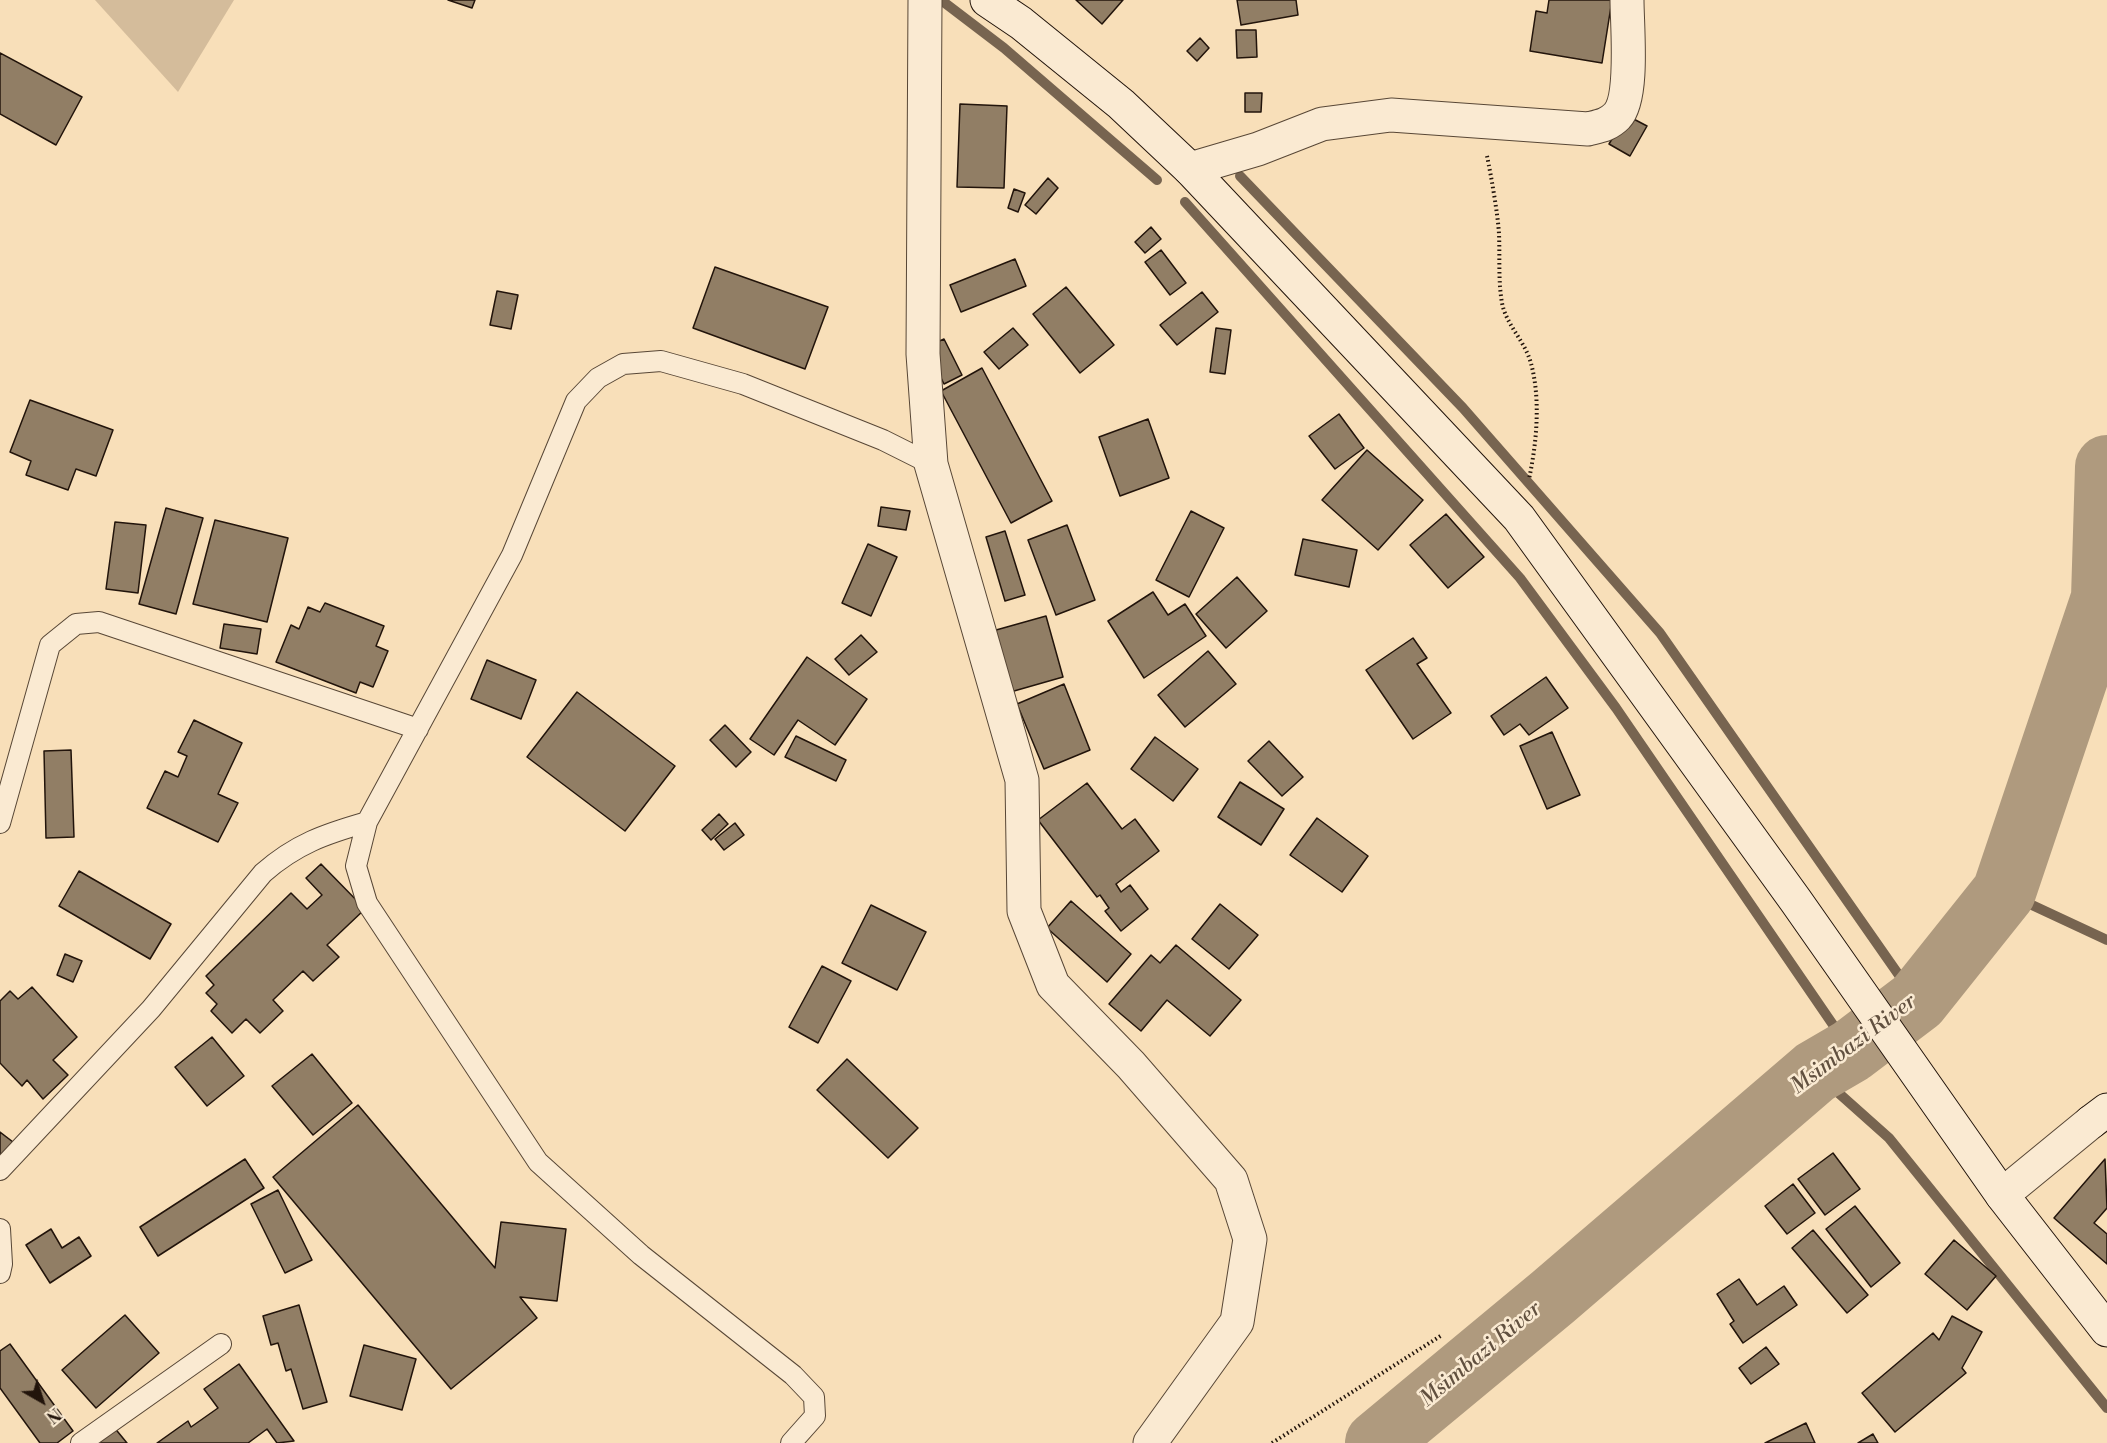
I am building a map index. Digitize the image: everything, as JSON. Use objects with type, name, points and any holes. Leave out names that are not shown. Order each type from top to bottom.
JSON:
[{"type":"street","points":[[925,0],[923,354],[931,464],[1022,780],[1024,911],[1053,985],[1131,1065],[1231,1180],[1250,1239],[1238,1322],[1150,1443]]},
{"type":"street","points":[[987,0],[1021,23],[1121,104],[1190,169],[1520,518],[1796,901],[2002,1195],[2107,1330]]},
{"type":"street","points":[[1190,169],[1258,149],[1322,124],[1391,116],[1588,129],[1606,125],[1619,114],[1626,96],[1627,0]]},
{"type":"street","points":[[2002,1195],[2099,1116]]},
{"type":"lane","points":[[791,1443],[815,1416],[814,1397],[793,1375],[641,1255],[538,1162],[367,903],[356,866],[367,822],[512,555],[576,401],[598,378],[623,364],[661,361],[743,384],[883,440],[931,464]]},
{"type":"lane","points":[[0,823],[50,645],[76,624],[99,622],[418,729]]},
{"type":"lane","points":[[0,1170],[151,1009],[263,873],[284,855],[317,837],[367,822]]},
{"type":"lane","points":[[0,1229],[2,1264],[0,1273]]},
{"type":"lane","points":[[81,1443],[221,1344]]},
{"type":"path","points":[[1460,120],[1483,145],[1488,160],[1499,231],[1503,304],[1506,319],[1519,336],[1530,360],[1536,389],[1534,455],[1520,518]]},
{"type":"path","points":[[1272,1443],[1442,1335]]},
{"type":"shaded area","points":[[95,0],[234,0],[178,92]]},
{"type":"building","points":[[448,0],[475,0],[472,8]]},
{"type":"building","points":[[1076,0],[1123,0],[1102,24]]},
{"type":"building","points":[[1237,0],[1296,0],[1298,15],[1241,25]]},
{"type":"building","points":[[1549,0],[1612,0],[1602,63],[1530,51],[1536,11],[1547,13]]},
{"type":"building","points":[[1236,30],[1256,30],[1257,57],[1237,58]]},
{"type":"building","points":[[1200,38],[1209,48],[1197,61],[1187,51]]},
{"type":"building","points":[[0,53],[82,97],[56,145],[0,114]]},
{"type":"building","points":[[1245,93],[1262,93],[1261,112],[1245,112]]},
{"type":"building","points":[[960,104],[1007,106],[1004,188],[957,187]]},
{"type":"building","points":[[1626,115],[1647,126],[1630,156],[1609,144]]},
{"type":"building","points":[[1048,178],[1058,188],[1036,214],[1025,205]]},
{"type":"building","points":[[1014,189],[1025,193],[1018,212],[1008,208]]},
{"type":"building","points":[[1151,227],[1161,239],[1145,253],[1135,242]]},
{"type":"building","points":[[1161,250],[1186,283],[1170,295],[1145,262]]},
{"type":"building","points":[[1015,259],[1026,286],[961,312],[950,285]]},
{"type":"building","points":[[715,267],[828,307],[805,369],[693,328]]},
{"type":"building","points":[[1066,287],[1114,345],[1080,373],[1033,314]]},
{"type":"building","points":[[497,291],[518,295],[511,329],[490,325]]},
{"type":"building","points":[[1202,292],[1218,312],[1177,345],[1160,325]]},
{"type":"building","points":[[1013,328],[1028,345],[999,369],[984,352]]},
{"type":"building","points":[[1216,328],[1231,330],[1225,374],[1210,372]]},
{"type":"building","points":[[944,339],[962,375],[944,384],[926,347]]},
{"type":"building","points":[[982,368],[1052,501],[1011,523],[941,391]]},
{"type":"building","points":[[30,400],[113,430],[96,476],[76,469],[68,490],[26,475],[31,461],[10,452]]},
{"type":"building","points":[[1339,414],[1364,448],[1335,469],[1309,436]]},
{"type":"building","points":[[1148,419],[1169,478],[1120,496],[1099,437]]},
{"type":"building","points":[[1367,450],[1423,500],[1378,550],[1322,500]]},
{"type":"building","points":[[881,507],[910,511],[906,530],[878,526]]},
{"type":"building","points":[[166,508],[203,518],[176,614],[139,604]]},
{"type":"building","points":[[1191,511],[1224,528],[1189,597],[1156,580]]},
{"type":"building","points":[[1446,514],[1484,557],[1448,588],[1410,545]]},
{"type":"building","points":[[215,520],[288,538],[267,622],[193,604]]},
{"type":"building","points":[[115,522],[146,525],[138,593],[106,589]]},
{"type":"building","points":[[1067,525],[1095,600],[1056,615],[1028,540]]},
{"type":"building","points":[[1005,531],[1025,595],[1005,601],[986,537]]},
{"type":"building","points":[[1303,539],[1357,550],[1349,587],[1295,575]]},
{"type":"building","points":[[868,544],[897,557],[871,616],[842,603]]},
{"type":"building","points":[[1237,577],[1267,611],[1226,648],[1196,614]]},
{"type":"building","points":[[1153,592],[1168,615],[1185,604],[1206,636],[1144,678],[1108,621]]},
{"type":"building","points":[[325,603],[384,626],[376,646],[388,651],[373,687],[360,682],[356,693],[276,662],[291,625],[299,629],[308,607],[320,612]]},
{"type":"building","points":[[1046,616],[1063,677],[1007,693],[989,632]]},
{"type":"building","points":[[224,624],[261,629],[257,654],[220,648]]},
{"type":"building","points":[[861,635],[877,652],[849,675],[835,659]]},
{"type":"building","points":[[1413,638],[1427,658],[1417,664],[1451,713],[1413,739],[1366,670]]},
{"type":"building","points":[[1208,651],[1236,684],[1185,727],[1158,695]]},
{"type":"building","points":[[807,657],[867,699],[835,745],[798,720],[774,755],[750,739]]},
{"type":"building","points":[[487,660],[536,680],[521,719],[471,699]]},
{"type":"building","points":[[1546,677],[1568,708],[1529,735],[1520,724],[1504,735],[1491,716]]},
{"type":"building","points":[[1064,684],[1090,750],[1044,769],[1017,704]]},
{"type":"building","points":[[577,692],[675,766],[625,831],[527,757]]},
{"type":"building","points":[[194,720],[242,743],[218,794],[238,803],[218,842],[147,808],[165,771],[178,777],[187,756],[178,752]]},
{"type":"building","points":[[725,725],[751,752],[736,767],[710,740]]},
{"type":"building","points":[[1552,732],[1580,795],[1547,809],[1520,746]]},
{"type":"building","points":[[796,736],[846,760],[836,781],[785,757]]},
{"type":"building","points":[[1155,737],[1198,769],[1173,801],[1131,769]]},
{"type":"building","points":[[1269,741],[1303,777],[1282,796],[1248,761]]},
{"type":"building","points":[[71,750],[74,837],[46,838],[44,751]]},
{"type":"building","points":[[1240,782],[1284,809],[1261,845],[1218,817]]},
{"type":"building","points":[[1087,783],[1122,829],[1135,819],[1159,851],[1116,884],[1121,892],[1130,885],[1148,909],[1121,931],[1105,911],[1109,908],[1100,895],[1097,897],[1038,820]]},
{"type":"building","points":[[719,814],[728,824],[711,840],[702,830]]},
{"type":"building","points":[[1317,818],[1368,856],[1342,892],[1290,855]]},
{"type":"building","points":[[735,823],[744,835],[724,850],[715,839]]},
{"type":"building","points":[[321,864],[365,909],[327,945],[339,957],[313,981],[303,971],[273,1000],[283,1011],[260,1033],[246,1019],[232,1033],[211,1011],[217,1004],[206,993],[214,985],[206,976],[291,893],[307,909],[322,895],[306,878]]},
{"type":"building","points":[[79,871],[171,924],[150,959],[59,906]]},
{"type":"building","points":[[1071,901],[1131,954],[1107,982],[1047,928]]},
{"type":"building","points":[[1220,904],[1258,935],[1229,969],[1192,939]]},
{"type":"building","points":[[871,905],[926,932],[897,990],[842,963]]},
{"type":"building","points":[[1176,945],[1241,1000],[1210,1036],[1167,1000],[1141,1031],[1109,1004],[1151,955],[1160,963]]},
{"type":"building","points":[[65,954],[82,961],[73,982],[57,975]]},
{"type":"building","points":[[822,966],[851,981],[818,1043],[789,1027]]},
{"type":"building","points":[[32,987],[77,1037],[53,1060],[68,1075],[43,1099],[27,1080],[22,1086],[0,1063],[0,1001],[10,991],[18,999]]},
{"type":"building","points":[[212,1037],[244,1076],[207,1106],[175,1067]]},
{"type":"building","points":[[312,1054],[352,1103],[313,1135],[272,1086]]},
{"type":"building","points":[[847,1059],[918,1128],[888,1158],[817,1090]]},
{"type":"building","points":[[358,1105],[495,1268],[501,1222],[566,1229],[557,1301],[520,1297],[537,1318],[451,1389],[273,1177]]},
{"type":"building","points":[[0,1132],[13,1142],[0,1158]]},
{"type":"building","points":[[1833,1153],[1860,1189],[1825,1215],[1798,1179]]},
{"type":"building","points":[[245,1159],[264,1188],[158,1256],[140,1227]]},
{"type":"building","points":[[2105,1159],[2107,1208],[2094,1223],[2107,1234],[2107,1264],[2054,1218]]},
{"type":"building","points":[[1793,1184],[1815,1213],[1787,1234],[1765,1206]]},
{"type":"building","points":[[278,1190],[312,1260],[285,1273],[251,1204]]},
{"type":"building","points":[[1855,1206],[1900,1263],[1871,1287],[1826,1229]]},
{"type":"building","points":[[51,1229],[62,1248],[79,1237],[91,1256],[50,1283],[26,1245]]},
{"type":"building","points":[[1813,1230],[1868,1295],[1847,1313],[1792,1248]]},
{"type":"building","points":[[1954,1240],[1996,1276],[1967,1310],[1925,1274]]},
{"type":"building","points":[[1739,1279],[1757,1305],[1784,1286],[1797,1305],[1743,1343],[1730,1324],[1734,1321],[1717,1294]]},
{"type":"building","points":[[299,1305],[327,1402],[303,1409],[291,1369],[286,1371],[278,1343],[271,1345],[263,1316]]},
{"type":"building","points":[[125,1315],[159,1353],[96,1408],[62,1370]]},
{"type":"building","points":[[1952,1316],[1982,1332],[1962,1368],[1966,1373],[1895,1432],[1862,1393],[1933,1333],[1939,1340]]},
{"type":"building","points":[[10,1344],[73,1431],[57,1443],[40,1443],[0,1388],[0,1351]]},
{"type":"building","points":[[364,1345],[416,1359],[402,1410],[350,1396]]},
{"type":"building","points":[[1766,1347],[1779,1364],[1751,1384],[1739,1368]]},
{"type":"building","points":[[239,1364],[294,1441],[277,1443],[267,1429],[248,1443],[157,1443],[188,1421],[191,1427],[218,1408],[204,1389]]},
{"type":"building","points":[[1806,1423],[1815,1443],[1765,1443]]},
{"type":"building","points":[[113,1426],[127,1443],[92,1443]]},
{"type":"building","points":[[1873,1434],[1878,1443],[1858,1443]]},
{"type":"waterway","points":[[941,0],[1004,48],[1157,180]]},
{"type":"waterway","points":[[1240,176],[1463,408],[1660,633],[1917,1001]]},
{"type":"waterway","points":[[1185,202],[1520,578],[1616,708],[1851,1051]]},
{"type":"waterway","name":"Msimbazi River","points":[[1377,1443],[1553,1297],[1815,1072],[1851,1051],[1917,1001],[2004,892],[2103,598],[2107,467]]},
{"type":"waterway","points":[[2004,892],[2107,940]]},
{"type":"waterway","points":[[1815,1072],[1889,1138],[2107,1408]]}]
